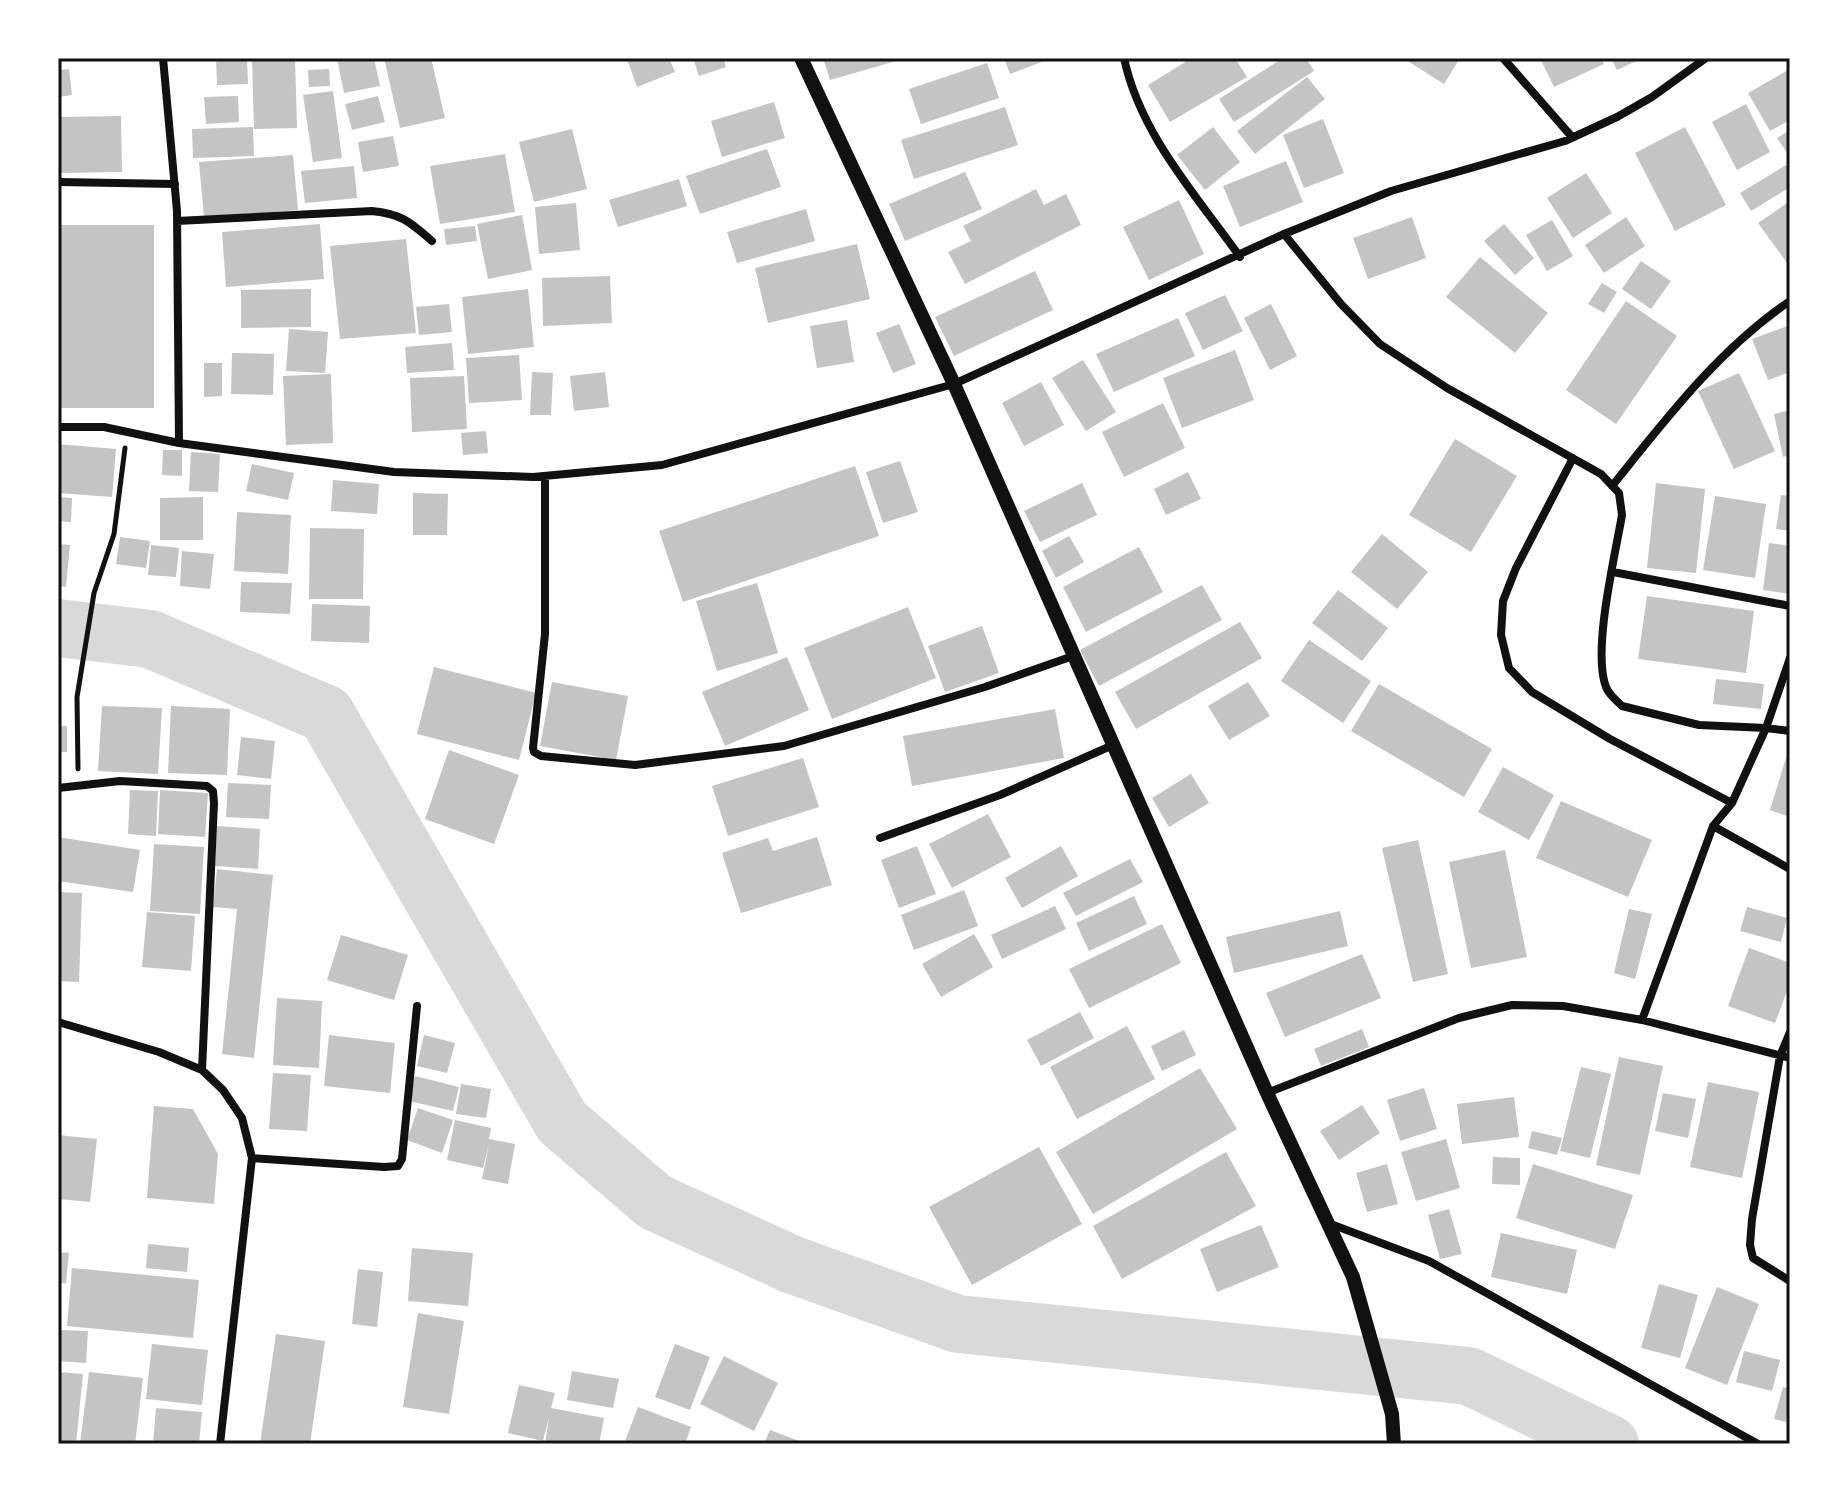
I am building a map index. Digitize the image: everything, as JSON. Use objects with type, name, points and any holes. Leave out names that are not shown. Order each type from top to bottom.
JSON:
[{"type":"street","points":[[163,58],[177,221],[179,443]]},
{"type":"street","points":[[801,58],[954,384],[1267,1093],[1353,1277],[1392,1414],[1394,1444]]},
{"type":"street","points":[[1124,58],[1127,74],[1149,128],[1240,257]]},
{"type":"street","points":[[1503,58],[1572,137]]},
{"type":"street","points":[[58,427],[104,427],[179,443],[394,472],[545,476],[662,465],[954,384],[1240,257],[1284,234],[1391,191],[1572,137],[1652,97],[1706,58]]},
{"type":"street","points":[[58,182],[175,184]]},
{"type":"street","points":[[177,221],[372,211],[394,213],[405,218],[432,241]]},
{"type":"street","points":[[1284,234],[1341,304],[1380,344],[1447,388],[1601,474],[1619,493],[1622,515],[1602,655],[1606,688],[1613,698],[1622,706],[1699,725],[1790,731]]},
{"type":"street","points":[[1612,486],[1677,406],[1758,322],[1790,301]]},
{"type":"street","points":[[1573,458],[1516,568],[1503,601],[1501,635],[1509,668],[1532,692],[1597,731],[1732,803]]},
{"type":"street","points":[[545,476],[545,634],[533,743],[534,752],[541,756],[635,765],[784,746],[985,687],[1073,656]]},
{"type":"street","points":[[1613,572],[1790,606]]},
{"type":"street","points":[[1642,1020],[1713,826],[1732,803],[1766,728],[1790,658]]},
{"type":"street","points":[[880,838],[1000,795],[1113,745]]},
{"type":"street","points":[[58,788],[120,781],[207,786],[214,794],[202,1070]]},
{"type":"street","points":[[1713,826],[1790,869]]},
{"type":"street","points":[[1267,1093],[1459,1018],[1512,1005],[1563,1006],[1642,1020],[1790,1058]]},
{"type":"street","points":[[252,1158],[398,1166],[402,1159],[417,1006]]},
{"type":"street","points":[[58,1022],[159,1052],[202,1070],[223,1090],[242,1118],[252,1158],[220,1444]]},
{"type":"street","points":[[1790,1032],[1780,1056],[1750,1245],[1753,1258],[1790,1281]]},
{"type":"street","points":[[1327,1222],[1429,1261],[1758,1444]]},
{"type":"path","points":[[78,786],[77,697],[94,593],[114,534],[127,431]]},
{"type":"building","points":[[216,58],[247,58],[248,84],[217,85]]},
{"type":"building","points":[[252,58],[295,58],[297,128],[254,129]]},
{"type":"building","points":[[337,58],[374,58],[380,86],[344,93]]},
{"type":"building","points":[[384,58],[431,58],[445,118],[400,128]]},
{"type":"building","points":[[669,58],[675,72],[637,87],[627,59]]},
{"type":"building","points":[[693,58],[723,58],[726,67],[699,76]]},
{"type":"building","points":[[823,58],[903,58],[903,59],[830,80]]},
{"type":"building","points":[[1004,58],[1052,58],[1010,74]]},
{"type":"building","points":[[1192,58],[1235,58],[1247,77],[1170,122],[1148,85]]},
{"type":"building","points":[[1283,58],[1306,58],[1314,71],[1234,122],[1219,99]]},
{"type":"building","points":[[1403,58],[1460,58],[1444,84]]},
{"type":"building","points":[[1540,58],[1601,58],[1604,64],[1554,87]]},
{"type":"building","points":[[1611,58],[1643,58],[1617,70]]},
{"type":"building","points":[[987,63],[999,98],[921,124],[909,89]]},
{"type":"building","points":[[69,69],[72,95],[58,97],[58,70]]},
{"type":"building","points":[[329,69],[330,86],[309,87],[308,70]]},
{"type":"building","points":[[1790,69],[1790,120],[1770,131],[1748,93]]},
{"type":"building","points":[[1307,77],[1325,99],[1255,154],[1237,131]]},
{"type":"building","points":[[333,91],[342,158],[313,162],[303,95]]},
{"type":"building","points":[[238,96],[239,122],[206,124],[204,97]]},
{"type":"building","points":[[378,96],[385,122],[352,130],[345,104]]},
{"type":"building","points":[[774,102],[785,138],[722,157],[711,121]]},
{"type":"building","points":[[1746,104],[1770,152],[1737,170],[1712,122]]},
{"type":"building","points":[[1005,107],[1018,145],[914,179],[901,140]]},
{"type":"building","points":[[121,116],[122,172],[58,173],[58,117]]},
{"type":"building","points":[[1323,119],[1344,173],[1304,188],[1283,135]]},
{"type":"building","points":[[253,127],[254,156],[193,158],[192,129]]},
{"type":"building","points":[[1213,127],[1240,162],[1205,190],[1177,155]]},
{"type":"building","points":[[1685,127],[1726,205],[1675,231],[1635,153]]},
{"type":"building","points":[[572,129],[587,189],[534,202],[519,142]]},
{"type":"building","points":[[1790,130],[1790,157],[1777,138]]},
{"type":"building","points":[[393,136],[399,166],[363,172],[358,142]]},
{"type":"building","points":[[767,149],[781,187],[700,214],[686,176]]},
{"type":"building","points":[[505,154],[515,212],[440,224],[430,166]]},
{"type":"building","points":[[293,155],[298,210],[204,218],[199,162]]},
{"type":"building","points":[[1286,161],[1303,202],[1240,227],[1223,186]]},
{"type":"building","points":[[1786,165],[1790,171],[1790,187],[1751,211],[1740,193]]},
{"type":"building","points":[[354,166],[357,198],[305,203],[301,171]]},
{"type":"building","points":[[965,172],[982,209],[905,241],[889,204]]},
{"type":"building","points":[[1586,173],[1612,213],[1573,238],[1547,198]]},
{"type":"building","points":[[679,179],[687,206],[618,227],[609,200]]},
{"type":"building","points":[[1036,189],[1044,205],[1066,194],[1081,225],[965,284],[948,252],[971,241],[963,226]]},
{"type":"building","points":[[1179,200],[1204,254],[1149,280],[1123,227]]},
{"type":"building","points":[[1790,201],[1790,267],[1758,223]]},
{"type":"building","points":[[576,203],[580,250],[539,254],[535,207]]},
{"type":"building","points":[[806,209],[815,241],[737,263],[727,232]]},
{"type":"building","points":[[522,215],[532,270],[488,279],[477,224]]},
{"type":"building","points":[[1412,217],[1426,258],[1368,279],[1353,238]]},
{"type":"building","points":[[1626,217],[1645,246],[1604,273],[1585,245]]},
{"type":"building","points":[[1552,220],[1573,256],[1547,271],[1526,235]]},
{"type":"building","points":[[320,224],[324,279],[226,287],[222,232]]},
{"type":"building","points":[[1504,224],[1534,258],[1515,275],[1484,241]]},
{"type":"building","points":[[58,225],[154,225],[154,408],[58,408]]},
{"type":"building","points":[[475,226],[477,241],[446,245],[444,229]]},
{"type":"building","points":[[406,239],[416,333],[340,339],[330,246]]},
{"type":"building","points":[[857,244],[870,299],[768,323],[755,268]]},
{"type":"building","points":[[1480,257],[1548,313],[1515,353],[1446,297]]},
{"type":"building","points":[[1641,261],[1671,281],[1651,309],[1622,289]]},
{"type":"building","points":[[1035,271],[1053,310],[954,356],[935,317]]},
{"type":"building","points":[[610,276],[612,323],[543,326],[542,278]]},
{"type":"building","points":[[1602,283],[1617,292],[1604,313],[1588,304]]},
{"type":"building","points":[[311,289],[311,327],[241,328],[241,290]]},
{"type":"building","points":[[528,289],[534,347],[468,354],[462,297]]},
{"type":"building","points":[[1225,295],[1243,331],[1203,350],[1185,313]]},
{"type":"building","points":[[1626,301],[1677,336],[1616,424],[1566,390]]},
{"type":"building","points":[[449,304],[452,332],[419,335],[416,307]]},
{"type":"building","points":[[1271,304],[1297,356],[1270,370],[1244,318]]},
{"type":"building","points":[[1178,318],[1195,356],[1114,392],[1096,354]]},
{"type":"building","points":[[847,320],[854,362],[817,368],[810,326]]},
{"type":"building","points":[[899,324],[916,364],[893,373],[876,333]]},
{"type":"building","points":[[1790,325],[1790,372],[1768,380],[1752,339]]},
{"type":"building","points":[[289,329],[328,332],[325,373],[286,371]]},
{"type":"building","points":[[452,343],[454,370],[407,373],[405,347]]},
{"type":"building","points":[[1235,350],[1254,400],[1182,428],[1163,378]]},
{"type":"building","points":[[232,353],[274,354],[273,395],[231,394]]},
{"type":"building","points":[[519,355],[522,400],[469,403],[466,358]]},
{"type":"building","points":[[1083,360],[1116,412],[1086,431],[1052,378]]},
{"type":"building","points":[[204,363],[222,363],[222,396],[204,397]]},
{"type":"building","points":[[532,372],[553,373],[551,415],[530,415]]},
{"type":"building","points":[[605,372],[609,407],[574,411],[570,376]]},
{"type":"building","points":[[1739,373],[1775,451],[1734,469],[1698,391]]},
{"type":"building","points":[[331,374],[333,443],[286,445],[283,376]]},
{"type":"building","points":[[464,376],[467,429],[412,432],[410,378]]},
{"type":"building","points":[[1041,382],[1064,425],[1024,446],[1002,403]]},
{"type":"building","points":[[1163,403],[1185,448],[1124,477],[1102,432]]},
{"type":"building","points":[[1790,410],[1790,455],[1783,457],[1774,414]]},
{"type":"building","points":[[486,431],[488,453],[463,455],[461,433]]},
{"type":"building","points":[[1455,439],[1517,476],[1471,552],[1409,515]]},
{"type":"building","points":[[58,444],[116,449],[112,497],[58,493]]},
{"type":"building","points":[[163,450],[182,450],[182,476],[162,475]]},
{"type":"building","points":[[191,452],[220,454],[218,492],[189,491]]},
{"type":"building","points":[[900,461],[918,512],[883,523],[866,472]]},
{"type":"building","points":[[252,464],[294,473],[288,500],[246,491]]},
{"type":"building","points":[[855,466],[879,536],[683,602],[659,531]]},
{"type":"building","points":[[1188,472],[1201,499],[1166,515],[1154,489]]},
{"type":"building","points":[[333,480],[379,484],[377,514],[331,511]]},
{"type":"building","points":[[1082,483],[1097,515],[1040,542],[1024,511]]},
{"type":"building","points":[[1656,483],[1705,489],[1696,573],[1647,568]]},
{"type":"building","points":[[413,493],[448,494],[447,535],[413,535]]},
{"type":"building","points":[[1781,495],[1790,496],[1790,531],[1776,529]]},
{"type":"building","points":[[1715,496],[1766,504],[1755,578],[1703,570]]},
{"type":"building","points":[[58,497],[72,498],[71,522],[58,521]]},
{"type":"building","points":[[203,497],[203,540],[160,540],[160,498]]},
{"type":"building","points":[[237,512],[291,515],[288,574],[234,571]]},
{"type":"building","points":[[310,528],[364,529],[363,599],[309,599]]},
{"type":"building","points":[[1382,534],[1428,572],[1397,609],[1351,572]]},
{"type":"building","points":[[1069,536],[1084,562],[1056,578],[1042,551]]},
{"type":"building","points":[[120,537],[150,541],[146,568],[116,564]]},
{"type":"building","points":[[1769,543],[1790,546],[1790,594],[1763,590]]},
{"type":"building","points":[[58,544],[70,545],[66,587],[58,586]]},
{"type":"building","points":[[151,545],[179,548],[176,577],[148,575]]},
{"type":"building","points":[[1139,547],[1163,592],[1086,632],[1063,587]]},
{"type":"building","points":[[182,551],[214,554],[210,589],[180,586]]},
{"type":"building","points":[[241,582],[292,583],[290,614],[240,612]]},
{"type":"building","points":[[757,583],[778,653],[717,671],[696,601]]},
{"type":"building","points":[[1202,585],[1222,620],[1099,686],[1080,650]]},
{"type":"building","points":[[1338,590],[1388,628],[1362,661],[1312,623]]},
{"type":"building","points":[[1647,596],[1754,611],[1746,673],[1638,659]]},
{"type":"building","points":[[312,604],[370,606],[369,643],[311,641]]},
{"type":"building","points":[[908,607],[936,678],[832,719],[804,648]]},
{"type":"building","points":[[1240,622],[1262,658],[1136,729],[1115,692]]},
{"type":"building","points":[[982,626],[999,673],[945,692],[928,646]]},
{"type":"building","points":[[1309,640],[1371,681],[1343,723],[1281,681]]},
{"type":"building","points":[[787,657],[809,710],[725,746],[702,692]]},
{"type":"building","points":[[434,667],[536,693],[519,760],[417,734]]},
{"type":"building","points":[[1716,679],[1764,684],[1761,709],[1713,704]]},
{"type":"building","points":[[552,682],[628,696],[616,760],[540,746]]},
{"type":"building","points":[[1248,682],[1270,716],[1229,740],[1208,706]]},
{"type":"building","points":[[1379,684],[1492,749],[1464,797],[1351,731]]},
{"type":"building","points":[[102,706],[162,708],[158,774],[98,771]]},
{"type":"building","points":[[171,706],[230,709],[227,775],[168,773]]},
{"type":"building","points":[[1055,709],[1064,758],[912,786],[903,736]]},
{"type":"building","points":[[58,726],[67,726],[67,752],[58,752]]},
{"type":"building","points":[[241,737],[275,741],[271,779],[237,775]]},
{"type":"building","points":[[1790,748],[1790,817],[1770,810]]},
{"type":"building","points":[[449,750],[519,775],[494,844],[425,819]]},
{"type":"building","points":[[803,758],[819,807],[728,836],[712,786]]},
{"type":"building","points":[[1503,767],[1554,795],[1529,840],[1478,812]]},
{"type":"building","points":[[1191,774],[1209,803],[1169,827],[1152,798]]},
{"type":"building","points":[[228,783],[271,785],[269,819],[226,817]]},
{"type":"building","points":[[130,790],[158,791],[156,836],[128,834]]},
{"type":"building","points":[[160,790],[208,793],[205,837],[158,834]]},
{"type":"building","points":[[1561,801],[1652,840],[1628,897],[1536,858]]},
{"type":"building","points":[[988,814],[1011,857],[952,888],[929,844]]},
{"type":"building","points":[[217,826],[260,829],[258,869],[215,866]]},
{"type":"building","points":[[58,837],[140,850],[133,892],[58,881]]},
{"type":"building","points":[[817,837],[832,885],[741,913],[722,853],[768,838],[773,851]]},
{"type":"building","points":[[1418,840],[1448,974],[1413,982],[1382,848]]},
{"type":"building","points":[[154,844],[204,847],[200,914],[150,911]]},
{"type":"building","points":[[917,846],[936,894],[899,908],[881,860]]},
{"type":"building","points":[[1061,846],[1078,876],[1022,908],[1005,878]]},
{"type":"building","points":[[1505,850],[1527,957],[1471,968],[1449,862]]},
{"type":"building","points":[[1130,859],[1143,882],[1076,916],[1063,893]]},
{"type":"building","points":[[217,869],[273,875],[254,1058],[222,1054],[237,909],[213,907]]},
{"type":"building","points":[[964,890],[978,926],[914,950],[901,915]]},
{"type":"building","points":[[58,892],[82,893],[79,982],[58,981]]},
{"type":"building","points":[[1134,896],[1147,924],[1089,951],[1076,923]]},
{"type":"building","points":[[1055,906],[1066,929],[1002,959],[991,935]]},
{"type":"building","points":[[1747,907],[1787,918],[1781,942],[1740,931]]},
{"type":"building","points":[[1629,909],[1652,914],[1635,979],[1614,973]]},
{"type":"building","points":[[1340,911],[1348,946],[1234,973],[1226,937]]},
{"type":"building","points":[[147,912],[195,916],[191,971],[142,967]]},
{"type":"building","points":[[1162,924],[1181,963],[1089,1008],[1069,969]]},
{"type":"building","points":[[974,934],[993,967],[941,997],[922,964]]},
{"type":"building","points":[[341,935],[408,955],[394,1000],[327,980]]},
{"type":"building","points":[[1749,948],[1790,963],[1790,983],[1775,1023],[1728,1006]]},
{"type":"building","points":[[1362,954],[1381,998],[1285,1037],[1266,993]]},
{"type":"building","points":[[277,998],[322,1001],[319,1068],[273,1065]]},
{"type":"building","points":[[1080,1012],[1094,1038],[1041,1066],[1027,1040]]},
{"type":"building","points":[[1127,1026],[1155,1079],[1077,1119],[1050,1067]]},
{"type":"building","points":[[1362,1029],[1369,1047],[1321,1066],[1314,1049]]},
{"type":"building","points":[[1184,1030],[1196,1055],[1162,1071],[1151,1046]]},
{"type":"building","points":[[329,1035],[395,1043],[390,1093],[324,1086]]},
{"type":"building","points":[[424,1035],[455,1043],[447,1073],[417,1066]]},
{"type":"building","points":[[1619,1057],[1663,1066],[1640,1175],[1596,1165]]},
{"type":"building","points":[[1581,1067],[1611,1074],[1590,1158],[1560,1151]]},
{"type":"building","points":[[1200,1068],[1237,1129],[1093,1214],[1056,1152]]},
{"type":"building","points":[[273,1073],[311,1075],[307,1131],[269,1129]]},
{"type":"building","points":[[415,1076],[459,1087],[453,1111],[409,1101]]},
{"type":"building","points":[[1708,1082],[1759,1092],[1742,1178],[1690,1167]]},
{"type":"building","points":[[461,1084],[491,1089],[486,1118],[456,1114]]},
{"type":"building","points":[[1424,1088],[1437,1129],[1400,1141],[1387,1100]]},
{"type":"building","points":[[1663,1093],[1696,1099],[1688,1138],[1655,1131]]},
{"type":"building","points":[[1514,1097],[1519,1137],[1462,1144],[1457,1104]]},
{"type":"building","points":[[1362,1105],[1380,1133],[1339,1160],[1320,1131]]},
{"type":"building","points":[[154,1106],[193,1109],[218,1154],[214,1204],[147,1198]]},
{"type":"building","points":[[418,1108],[453,1120],[442,1153],[407,1140]]},
{"type":"building","points":[[455,1120],[491,1128],[489,1139],[515,1144],[508,1184],[482,1179],[489,1144],[483,1168],[447,1160]]},
{"type":"building","points":[[1532,1131],[1562,1138],[1557,1155],[1528,1148]]},
{"type":"building","points":[[58,1135],[97,1139],[90,1202],[58,1199]]},
{"type":"building","points":[[1446,1139],[1460,1188],[1416,1201],[1401,1152]]},
{"type":"building","points":[[1039,1147],[1082,1224],[972,1285],[929,1207]]},
{"type":"building","points":[[1226,1152],[1256,1206],[1122,1279],[1093,1226]]},
{"type":"building","points":[[1493,1157],[1520,1158],[1520,1185],[1492,1184]]},
{"type":"building","points":[[1387,1164],[1398,1204],[1367,1212],[1356,1173]]},
{"type":"building","points":[[1533,1164],[1633,1195],[1615,1249],[1516,1218]]},
{"type":"building","points":[[1449,1209],[1462,1254],[1440,1259],[1428,1215]]},
{"type":"building","points":[[1261,1225],[1279,1267],[1217,1292],[1200,1249]]},
{"type":"building","points":[[1501,1233],[1577,1250],[1567,1294],[1491,1277]]},
{"type":"building","points":[[148,1244],[189,1248],[187,1272],[146,1268]]},
{"type":"building","points":[[412,1248],[473,1253],[468,1306],[408,1301]]},
{"type":"building","points":[[58,1252],[69,1253],[66,1283],[58,1283]]},
{"type":"building","points":[[72,1268],[199,1280],[193,1338],[67,1326]]},
{"type":"building","points":[[358,1269],[383,1272],[377,1327],[352,1324]]},
{"type":"building","points":[[1659,1284],[1698,1295],[1680,1358],[1641,1348]]},
{"type":"building","points":[[1717,1287],[1759,1304],[1727,1385],[1685,1368]]},
{"type":"building","points":[[418,1313],[464,1321],[449,1414],[403,1407]]},
{"type":"building","points":[[58,1330],[88,1331],[86,1363],[58,1361]]},
{"type":"building","points":[[276,1334],[325,1341],[310,1444],[260,1444]]},
{"type":"building","points":[[152,1344],[208,1350],[202,1405],[146,1399]]},
{"type":"building","points":[[675,1344],[710,1357],[690,1410],[655,1397]]},
{"type":"building","points":[[1744,1351],[1780,1360],[1772,1391],[1736,1382]]},
{"type":"building","points":[[724,1356],[778,1383],[754,1431],[700,1404]]},
{"type":"building","points":[[572,1371],[619,1379],[613,1408],[567,1400]]},
{"type":"building","points":[[58,1372],[83,1374],[76,1444],[58,1444]]},
{"type":"building","points":[[89,1372],[143,1378],[135,1444],[80,1444]]},
{"type":"building","points":[[519,1385],[555,1393],[551,1408],[604,1418],[599,1444],[545,1444],[549,1417],[543,1441],[508,1433]]},
{"type":"building","points":[[1783,1387],[1790,1389],[1790,1423],[1774,1419]]},
{"type":"building","points":[[638,1407],[691,1427],[685,1444],[624,1444]]},
{"type":"building","points":[[156,1408],[202,1412],[199,1444],[153,1444]]},
{"type":"building","points":[[770,1430],[807,1444],[764,1444]]},
{"type":"waterway","points":[[58,628],[150,639],[326,714],[562,1122],[655,1202],[793,1265],[958,1324],[1469,1376],[1610,1444]]}]
